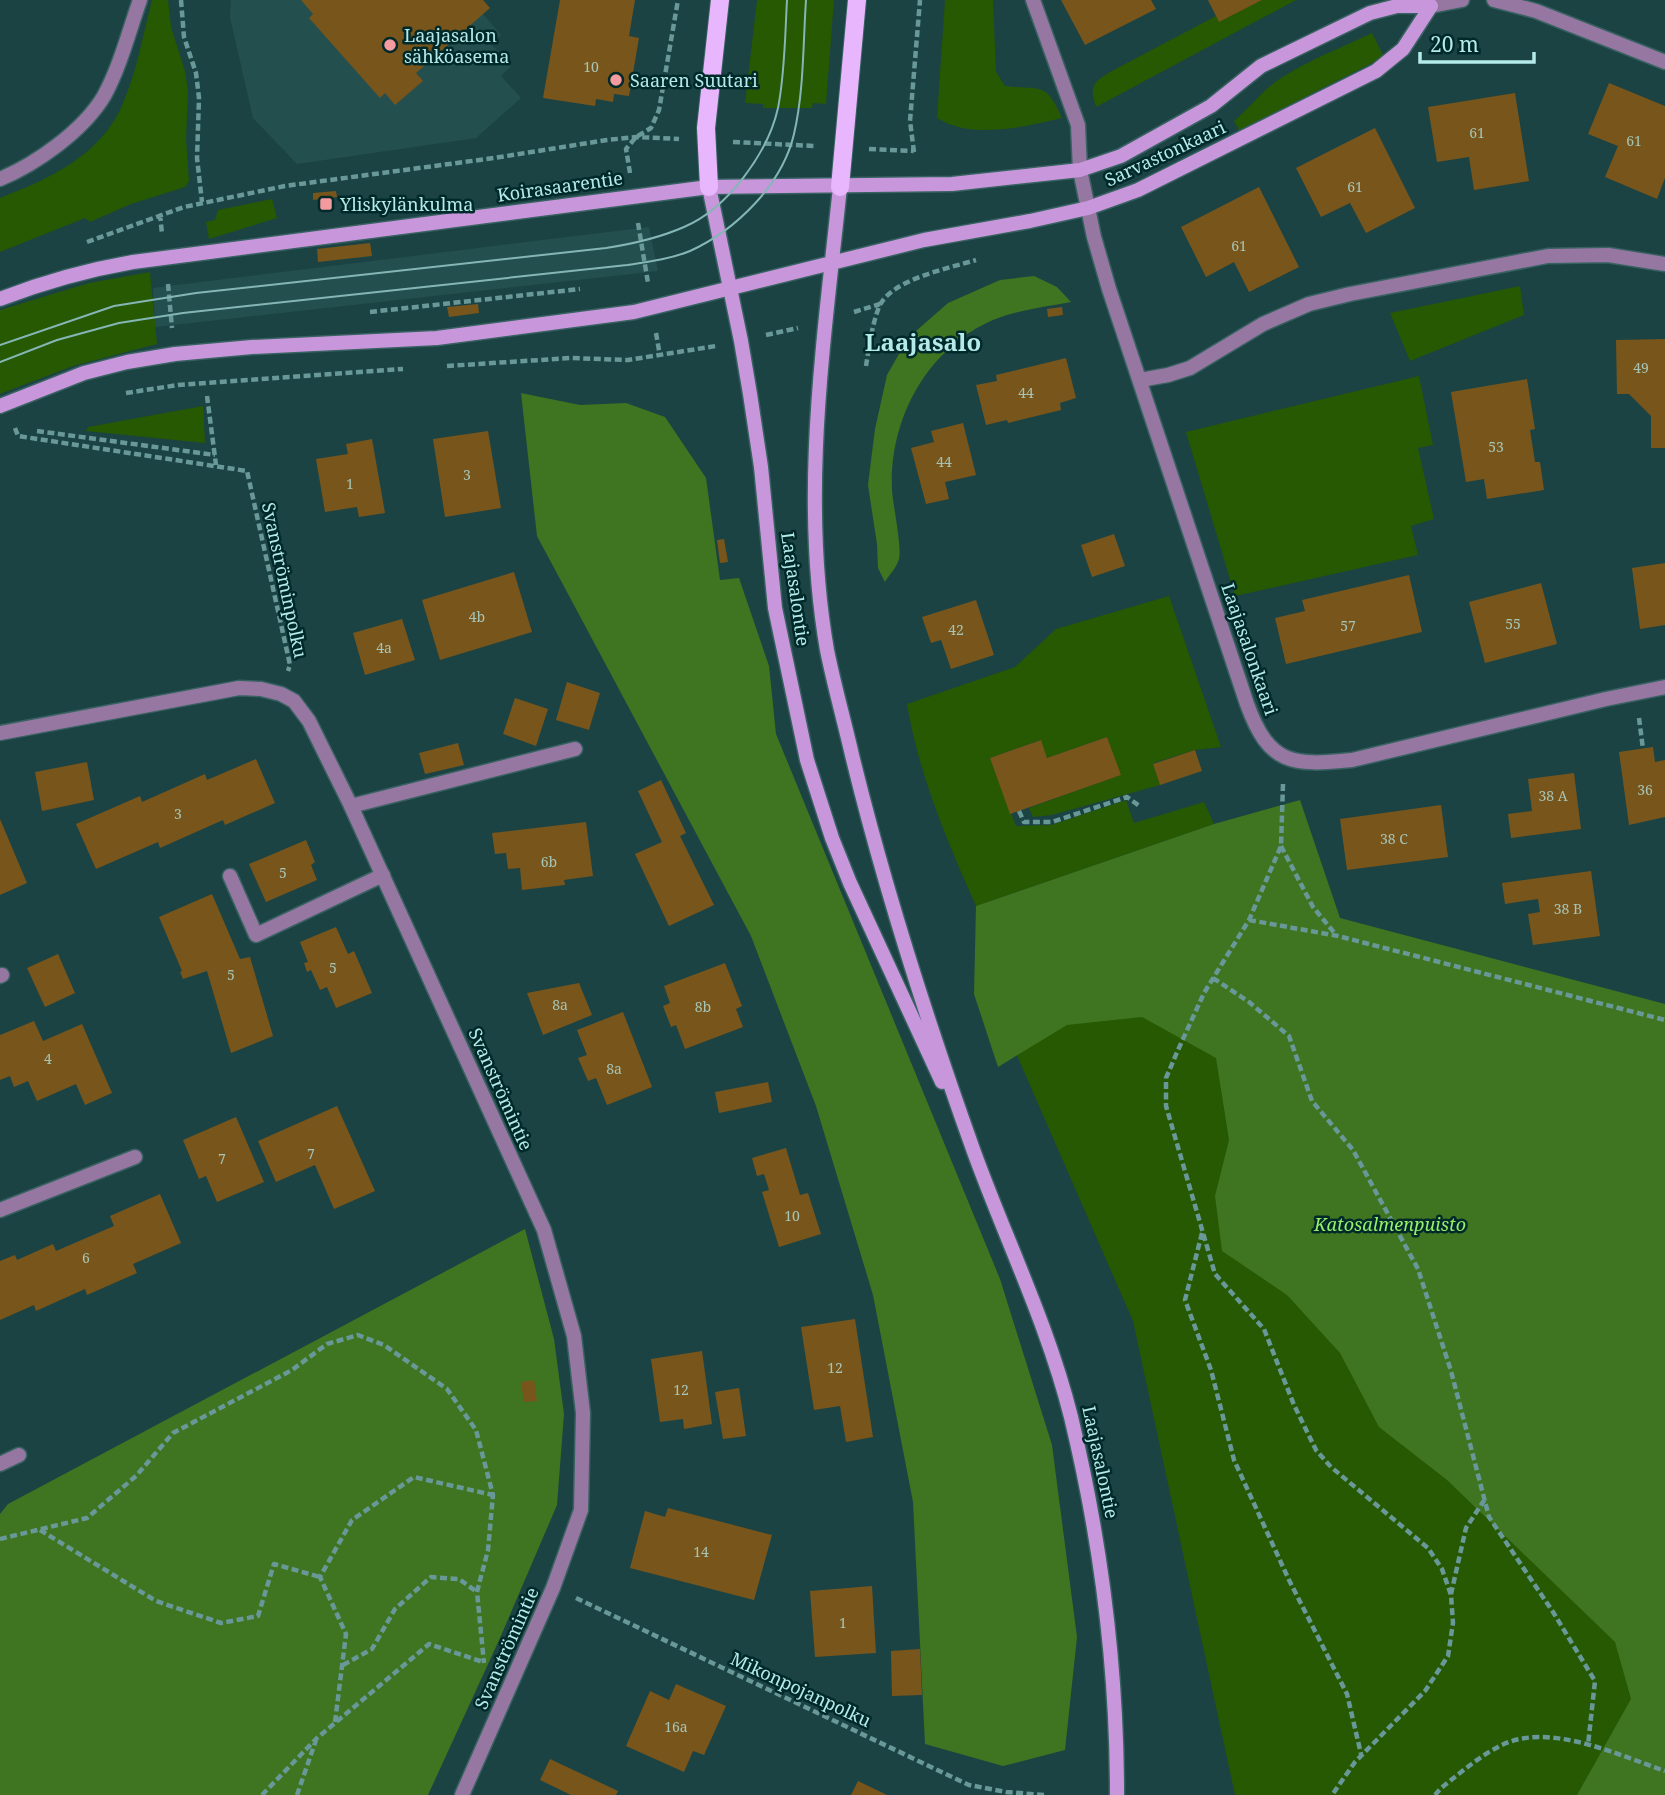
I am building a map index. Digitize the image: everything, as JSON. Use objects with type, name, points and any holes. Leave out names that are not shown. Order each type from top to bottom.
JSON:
[{"type":"main road","name":"Laajasalontie","points":[[720,0],[706,141],[709,187],[741,341],[761,467],[775,608],[807,760],[832,838],[850,883],[975,1154]]},
{"type":"main road","name":"Laajasalontie","points":[[857,0],[816,430],[814,505],[818,587],[828,653],[871,834],[897,923],[975,1154],[1036,1310],[1070,1414],[1093,1523],[1108,1615],[1117,1734],[1117,1795]]},
{"type":"main road","name":"Sarvastonkaari","points":[[840,187],[952,184],[1080,170],[1121,156],[1211,106],[1261,66],[1370,13],[1397,6],[1430,3]]},
{"type":"main road","name":"Sarvastonkaari","points":[[832,261],[1088,208],[1138,190],[1376,71],[1404,49],[1430,3]]},
{"type":"main road","name":"Koirasaarentie","points":[[0,299],[43,282],[89,270],[165,257],[709,187],[840,187]]},
{"type":"main road","points":[[0,406],[84,373],[127,362],[175,354],[252,347],[437,338],[600,317],[652,308],[832,261]]},
{"type":"street","points":[[0,179],[24,169],[75,130],[103,96],[140,0]]},
{"type":"street","name":"Laajasalonkaari","points":[[1033,0],[1078,125],[1080,170],[1102,268],[1254,725],[1268,747],[1283,758]]},
{"type":"street","name":"Sarvastonkaari","points":[[1430,3],[1462,0]]},
{"type":"street","points":[[1494,0],[1536,10],[1665,62]]},
{"type":"street","points":[[1140,380],[1190,368],[1263,324],[1309,304],[1350,293],[1548,256],[1608,255],[1665,264]]},
{"type":"street","points":[[1283,758],[1318,764],[1353,760],[1665,687]]},
{"type":"street","points":[[0,733],[239,688],[261,689],[281,694]]},
{"type":"street","name":"Svanströmintie","points":[[281,694],[294,701],[309,721],[383,875],[544,1230],[574,1336],[583,1413],[581,1510],[553,1588],[461,1795]]},
{"type":"street","points":[[351,806],[575,749]]},
{"type":"street","points":[[230,876],[256,935],[383,875]]},
{"type":"street","points":[[0,1210],[135,1157]]},
{"type":"street","points":[[0,1464],[19,1455]]},
{"type":"path","points":[[181,0],[184,37],[196,73],[199,99],[197,158],[202,202]]},
{"type":"path","points":[[660,356],[626,149],[636,137],[650,128],[659,110],[678,0]]},
{"type":"path","points":[[178,385],[160,214],[202,202],[285,186],[636,137],[914,151],[911,121],[920,0]]},
{"type":"path","points":[[436,367],[571,358],[628,360],[741,341],[825,321],[880,304],[898,288],[929,274]]},
{"type":"path","points":[[365,312],[586,289]]},
{"type":"path","points":[[866,366],[880,304]]},
{"type":"path","points":[[124,393],[178,385],[408,369]]},
{"type":"path","points":[[13,424],[18,436],[216,465],[207,396]]},
{"type":"path","points":[[37,431],[215,455]]},
{"type":"path","name":"Svanströminpolku","points":[[216,465],[247,471],[290,665],[281,694]]},
{"type":"path","points":[[1283,758],[1281,846],[1249,920],[1204,993],[1166,1078],[1166,1106],[1215,1274],[1264,1329],[1294,1405],[1316,1450],[1331,1467],[1428,1548],[1442,1569],[1451,1595],[1453,1623],[1448,1656],[1424,1691],[1362,1755],[1332,1795]]},
{"type":"path","points":[[1020,811],[1024,822],[1052,822],[1127,797],[1141,807]]},
{"type":"path","points":[[1281,846],[1313,907],[1338,936]]},
{"type":"path","points":[[1249,920],[1338,936],[1665,1020]]},
{"type":"path","points":[[1213,978],[1250,1002],[1289,1037],[1311,1101],[1353,1150],[1418,1269],[1451,1371],[1489,1517],[1553,1612],[1595,1681],[1588,1745]]},
{"type":"path","points":[[1203,1232],[1185,1300],[1211,1370],[1234,1460],[1289,1580],[1347,1694],[1362,1755]]},
{"type":"path","points":[[0,1539],[87,1518],[136,1476],[173,1433],[292,1370],[327,1344],[358,1335],[384,1345],[447,1389],[476,1430],[493,1495],[488,1550],[477,1592],[484,1662],[429,1644],[317,1738],[262,1795]]},
{"type":"path","points":[[320,1577],[352,1520],[414,1477],[493,1495]]},
{"type":"path","points":[[1451,1595],[1465,1528],[1485,1499]]},
{"type":"path","points":[[39,1530],[156,1601],[222,1623],[258,1616],[274,1564],[320,1577],[346,1634],[335,1722]]},
{"type":"path","points":[[342,1665],[372,1649],[395,1609],[431,1577],[459,1579],[477,1592]]},
{"type":"path","name":"Mikonpojanpolku","points":[[553,1588],[970,1784],[1006,1794],[1044,1795]]},
{"type":"path","points":[[1435,1795],[1500,1745],[1526,1739],[1554,1737],[1588,1745],[1665,1771]]},
{"type":"path","points":[[297,1795],[317,1738]]},
{"type":"shaded area","points":[[231,0],[483,0],[490,8],[483,14],[501,35],[491,44],[511,66],[501,76],[521,98],[476,138],[297,164],[253,118],[230,17]]},
{"type":"shaded area","name":"Yliskylänkulma","points":[[649,227],[658,271],[155,327],[153,288]]},
{"type":"green space","points":[[152,0],[168,0],[171,27],[185,71],[188,91],[186,139],[189,181],[185,187],[131,204],[90,222],[85,218],[0,252],[0,198],[72,163],[102,137],[114,121],[132,78]]},
{"type":"green space","points":[[757,0],[834,0],[826,104],[813,103],[812,108],[763,108],[763,104],[745,103]]},
{"type":"green space","points":[[945,0],[993,0],[996,72],[1005,86],[1035,88],[1046,93],[1062,118],[1015,128],[982,130],[951,125],[937,118]]},
{"type":"green space","points":[[1262,0],[1296,0],[1096,107],[1094,85],[1110,72],[1216,16],[1219,21]]},
{"type":"green space","points":[[1372,33],[1384,57],[1239,130],[1234,121],[1278,80]]},
{"type":"green space","points":[[272,199],[277,218],[209,239],[206,222],[215,220],[218,210]]},
{"type":"green space","points":[[150,272],[157,344],[73,366],[0,394],[0,310],[89,283]]},
{"type":"green space","points":[[1034,276],[1057,287],[1071,302],[1012,314],[993,320],[969,333],[931,368],[916,390],[897,438],[892,490],[900,553],[897,565],[885,582],[878,568],[868,485],[875,429],[887,375],[908,338],[948,303],[1000,280]]},
{"type":"green space","points":[[1520,286],[1524,315],[1410,361],[1390,313]]},
{"type":"green space","points":[[1419,376],[1433,445],[1418,448],[1434,519],[1411,526],[1418,555],[1235,596],[1186,432]]},
{"type":"green space","points":[[521,393],[580,405],[626,403],[665,417],[706,478],[720,580],[739,578],[769,666],[776,734],[1000,1279],[1052,1445],[1077,1637],[1065,1750],[1003,1766],[925,1744],[913,1502],[873,1295],[816,1106],[751,936],[537,536]]},
{"type":"green space","points":[[203,406],[205,443],[86,431],[88,427]]},
{"type":"green space","points":[[1169,596],[1221,747],[1195,750],[1153,763],[1160,785],[1052,815],[1033,817],[1029,808],[1120,775],[1107,737],[1047,758],[1040,740],[990,758],[1016,826],[1051,825],[1126,800],[1134,823],[1204,802],[1214,824],[976,906],[926,782],[907,704],[1015,667],[1056,629]]},
{"type":"green space","points":[[1300,800],[1340,918],[1665,1004],[1665,1795],[1577,1795],[1631,1699],[1615,1642],[1447,1480],[1379,1427],[1340,1353],[1287,1295],[1222,1251],[1215,1196],[1229,1140],[1216,1058],[1142,1017],[1067,1025],[998,1067],[974,994],[976,906],[1214,824]]},
{"type":"green space","name":"Katosalmenpuisto","points":[[1337,920],[1665,1016],[1665,1795],[1235,1795],[1133,1321],[984,980]]},
{"type":"green space","points":[[525,1229],[554,1339],[564,1414],[557,1505],[428,1795],[0,1795],[0,1514],[8,1504]]},
{"type":"building","name":"Laajasalon sähköasema","points":[[301,0],[483,0],[490,8],[416,73],[423,81],[395,105],[385,93],[380,98],[309,18],[313,14]]},
{"type":"building","points":[[560,0],[635,0],[629,36],[639,38],[629,96],[614,94],[613,102],[596,99],[595,106],[543,98]]},
{"type":"building","points":[[1061,0],[1151,0],[1156,9],[1085,45]]},
{"type":"building","points":[[1208,0],[1262,0],[1219,22]]},
{"type":"building","points":[[1609,83],[1665,106],[1665,178],[1657,199],[1605,177],[1618,146],[1588,134]]},
{"type":"building","points":[[1515,93],[1529,181],[1474,190],[1469,157],[1437,162],[1428,107]]},
{"type":"building","points":[[1375,128],[1415,208],[1366,233],[1350,203],[1321,217],[1296,168]]},
{"type":"building","points":[[1259,187],[1299,267],[1249,292],[1234,262],[1206,277],[1181,227]]},
{"type":"building","points":[[336,191],[337,197],[313,200],[313,193]]},
{"type":"building","points":[[370,243],[372,256],[318,262],[317,249]]},
{"type":"building","points":[[478,304],[479,313],[449,317],[447,307]]},
{"type":"building","points":[[1062,307],[1063,315],[1048,317],[1047,309]]},
{"type":"building","points":[[1665,339],[1665,448],[1651,448],[1651,416],[1629,394],[1617,394],[1616,340]]},
{"type":"building","points":[[1066,358],[1076,398],[1060,403],[1061,410],[1008,423],[1007,420],[986,425],[976,385],[997,381],[996,375]]},
{"type":"building","points":[[1527,379],[1535,429],[1530,430],[1535,462],[1540,462],[1544,490],[1487,499],[1484,479],[1466,482],[1451,392]]},
{"type":"building","points":[[963,423],[976,475],[945,482],[949,499],[926,504],[911,448],[934,442],[931,431]]},
{"type":"building","points":[[488,431],[501,508],[445,517],[433,439]]},
{"type":"building","points":[[372,439],[385,513],[359,517],[357,507],[325,512],[316,459],[348,454],[346,444]]},
{"type":"building","points":[[1114,534],[1125,566],[1092,577],[1081,545]]},
{"type":"building","points":[[724,539],[728,562],[720,563],[717,540]]},
{"type":"building","points":[[1665,563],[1665,625],[1640,629],[1632,568]]},
{"type":"building","points":[[514,572],[532,632],[440,660],[422,600]]},
{"type":"building","points":[[1409,575],[1422,632],[1286,664],[1275,618],[1305,611],[1302,600]]},
{"type":"building","points":[[1541,583],[1557,644],[1485,663],[1469,602]]},
{"type":"building","points":[[976,600],[994,655],[951,669],[941,640],[931,643],[922,617]]},
{"type":"building","points":[[402,619],[415,660],[365,675],[353,633]]},
{"type":"building","points":[[567,682],[600,693],[589,730],[556,720]]},
{"type":"building","points":[[515,698],[548,709],[536,746],[503,734]]},
{"type":"building","points":[[1107,737],[1121,775],[1010,814],[990,758],[1041,740],[1047,758]]},
{"type":"building","points":[[458,743],[464,765],[425,774],[419,753]]},
{"type":"building","points":[[1653,747],[1655,762],[1665,760],[1665,817],[1629,825],[1619,752]]},
{"type":"building","points":[[1195,750],[1202,771],[1160,785],[1153,764]]},
{"type":"building","points":[[256,759],[275,803],[225,825],[223,820],[160,848],[158,842],[96,869],[76,824],[140,796],[142,802],[205,774],[207,780]]},
{"type":"building","points":[[87,762],[94,800],[42,811],[35,772]]},
{"type":"building","points":[[1574,773],[1581,829],[1511,838],[1508,814],[1532,811],[1528,779]]},
{"type":"building","points":[[661,780],[686,833],[680,836],[714,905],[669,926],[635,854],[662,842],[638,791]]},
{"type":"building","points":[[1441,805],[1448,857],[1347,870],[1340,819]]},
{"type":"building","points":[[0,819],[27,883],[0,895]]},
{"type":"building","points":[[586,822],[593,876],[564,880],[565,885],[522,890],[520,868],[508,869],[506,853],[495,854],[492,833]]},
{"type":"building","points":[[306,840],[315,862],[311,865],[317,880],[266,902],[249,864]]},
{"type":"building","points":[[1591,871],[1600,936],[1533,945],[1528,914],[1540,912],[1538,899],[1505,904],[1502,883]]},
{"type":"building","points":[[212,894],[240,959],[250,957],[273,1036],[231,1053],[207,971],[183,979],[159,917]]},
{"type":"building","points":[[336,927],[348,954],[354,951],[372,993],[336,1008],[327,987],[320,990],[311,970],[307,972],[304,963],[308,962],[300,942]]},
{"type":"building","points":[[58,954],[75,993],[45,1007],[27,968]]},
{"type":"building","points":[[725,963],[742,1006],[736,1009],[743,1027],[685,1049],[676,1025],[671,1027],[663,1006],[670,1003],[664,986]]},
{"type":"building","points":[[579,983],[592,1015],[543,1035],[527,993]]},
{"type":"building","points":[[623,1012],[652,1087],[607,1105],[596,1078],[588,1081],[578,1058],[587,1055],[577,1030]]},
{"type":"building","points":[[34,1021],[43,1041],[82,1024],[112,1093],[85,1105],[76,1084],[37,1101],[28,1081],[14,1087],[10,1076],[0,1080],[0,1035]]},
{"type":"building","points":[[768,1082],[772,1102],[719,1113],[715,1092]]},
{"type":"building","points":[[337,1106],[375,1191],[334,1209],[315,1165],[276,1182],[258,1141]]},
{"type":"building","points":[[236,1117],[264,1182],[217,1202],[206,1176],[199,1179],[183,1140]]},
{"type":"building","points":[[786,1148],[800,1195],[808,1193],[821,1234],[779,1247],[762,1192],[769,1190],[764,1174],[757,1176],[752,1158]]},
{"type":"building","points":[[160,1194],[181,1243],[133,1264],[137,1273],[87,1295],[85,1289],[36,1311],[34,1305],[0,1320],[0,1261],[15,1255],[17,1260],[53,1244],[56,1251],[114,1226],[110,1216]]},
{"type":"building","points":[[855,1319],[873,1437],[846,1442],[840,1406],[814,1410],[801,1327]]},
{"type":"building","points":[[702,1351],[712,1424],[684,1429],[683,1419],[660,1422],[651,1359]]},
{"type":"building","points":[[534,1380],[537,1401],[524,1402],[521,1382]]},
{"type":"building","points":[[739,1388],[746,1436],[723,1439],[715,1392]]},
{"type":"building","points":[[668,1508],[772,1535],[754,1600],[630,1568],[645,1511],[665,1517]]},
{"type":"building","points":[[872,1586],[876,1653],[815,1657],[810,1591]]},
{"type":"building","points":[[920,1649],[922,1695],[892,1696],[891,1651]]},
{"type":"building","points":[[676,1684],[726,1706],[704,1755],[693,1751],[684,1772],[626,1746],[650,1691],[669,1700]]},
{"type":"building","points":[[550,1759],[618,1791],[616,1795],[571,1795],[540,1780]]},
{"type":"building","points":[[858,1781],[887,1795],[851,1795]]},
{"type":"tram line","points":[[0,345],[114,306],[196,293],[606,248],[645,240],[684,227],[700,219],[730,193],[755,161],[765,143],[778,108],[787,0]]},
{"type":"tram line","points":[[0,362],[57,340],[119,323],[183,313],[627,265],[690,251],[724,231],[755,204],[768,188],[788,153],[800,101],[806,0]]},
{"type":"place","name":"Laajasalon sähköasema","points":[[390,45]]},
{"type":"place","name":"Saaren Suutari","points":[[616,80]]},
{"type":"place","name":"Yliskylänkulma","points":[[326,204]]},
{"type":"district","name":"Laajasalo","points":[[923,341]]}]
